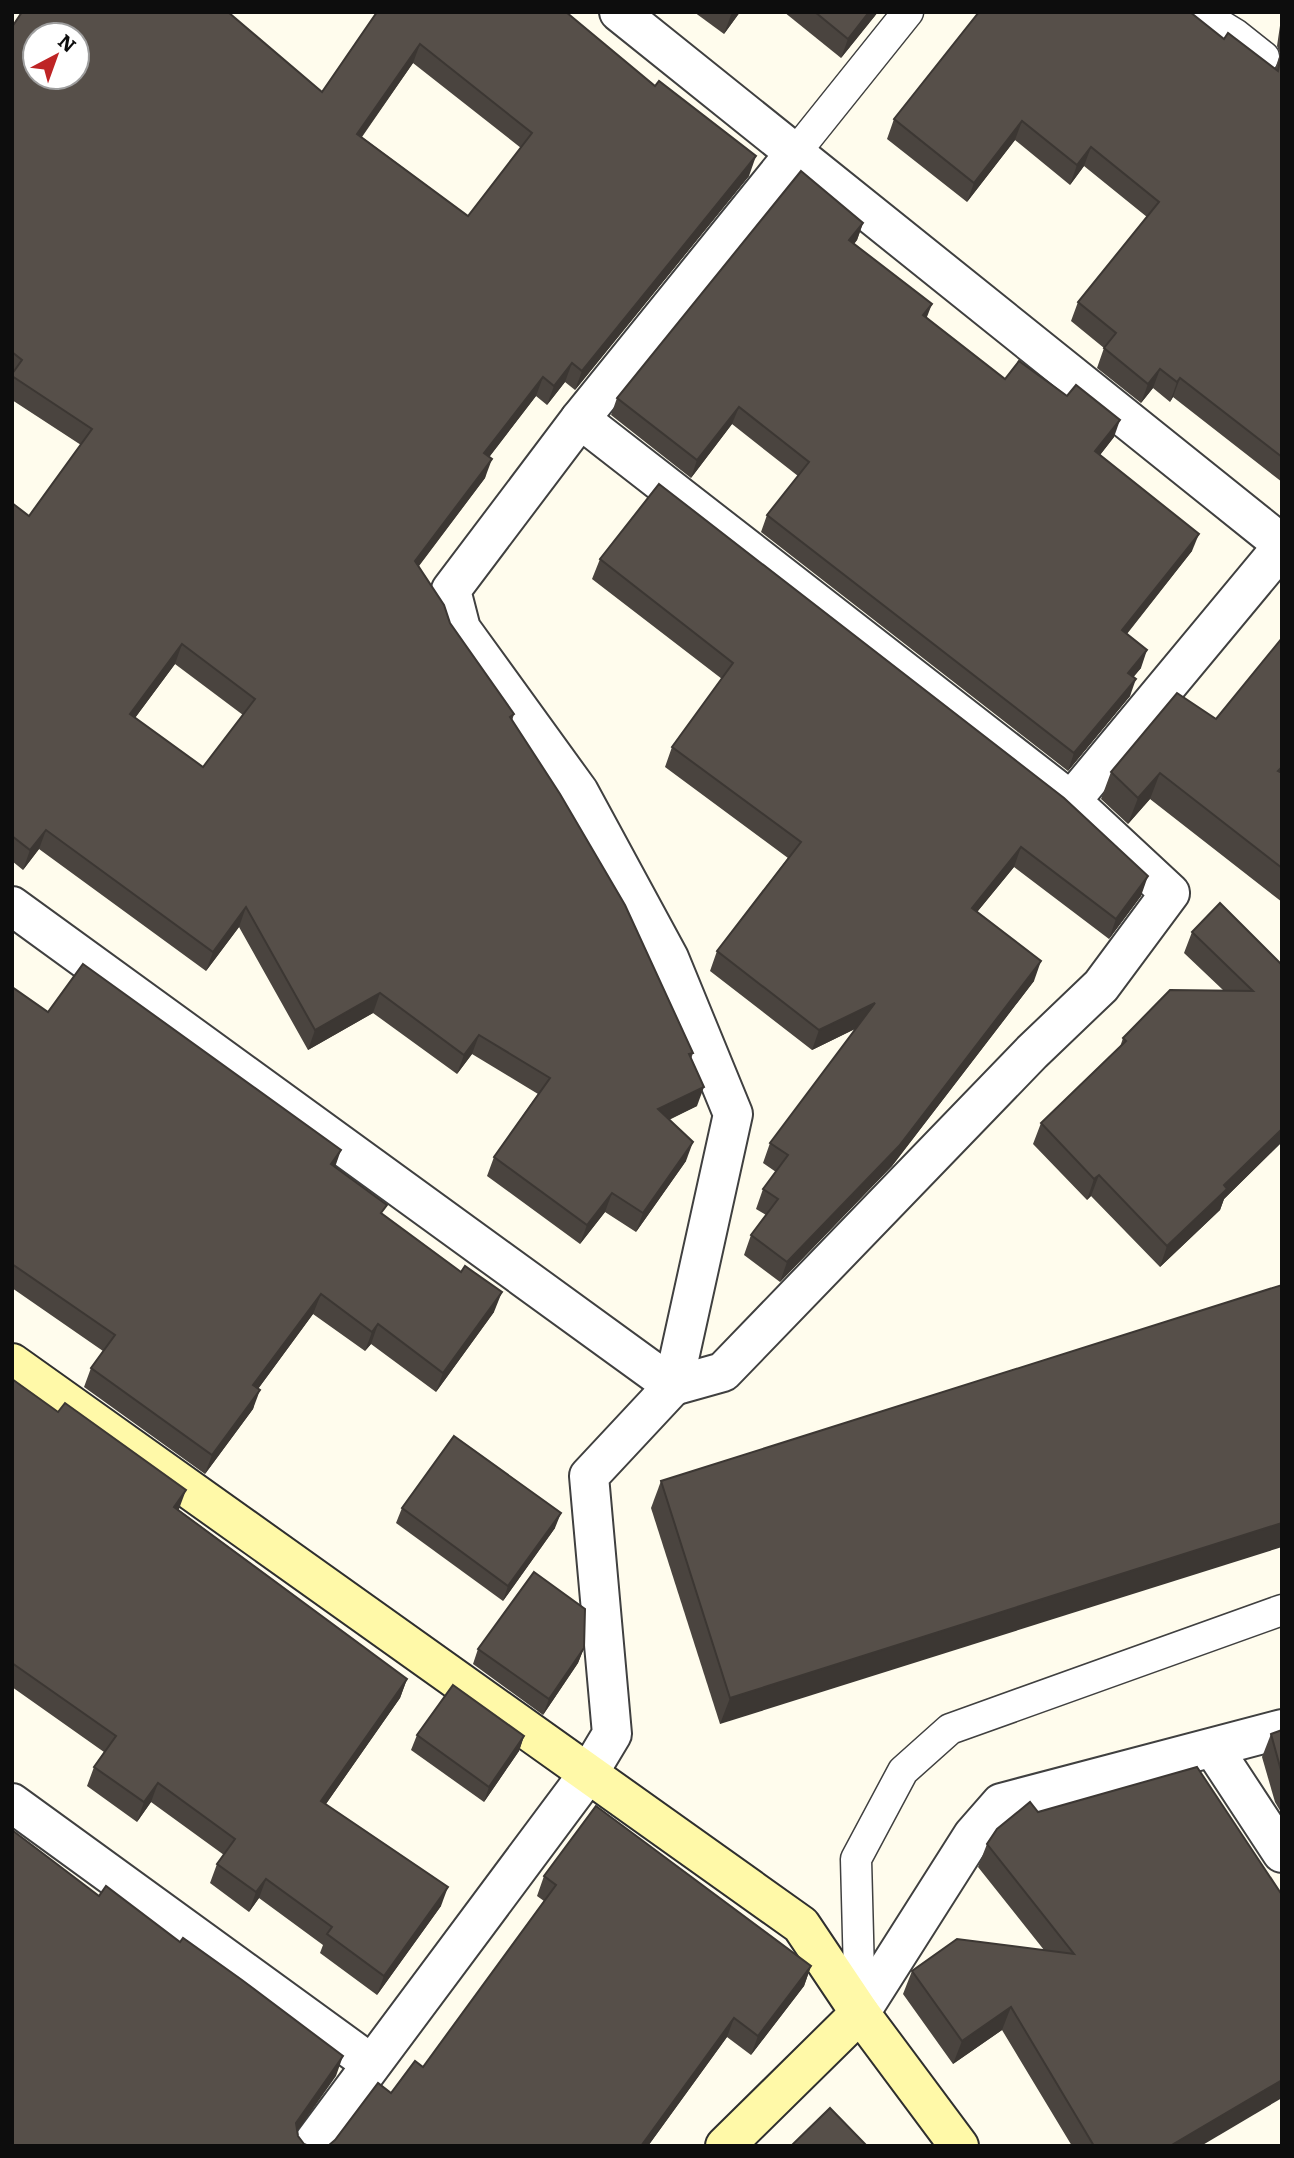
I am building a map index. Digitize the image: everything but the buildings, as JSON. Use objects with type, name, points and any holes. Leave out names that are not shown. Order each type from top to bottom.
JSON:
[{"type":"street","points":[[619,12],[1282,545],[1071,801]]},
{"type":"street","points":[[311,2146],[369,2063],[588,1774],[612,1734],[590,1476],[673,1386],[733,1114],[669,958],[579,792],[461,629],[451,590],[580,419],[795,153]]},
{"type":"street","points":[[580,419],[1071,801],[1170,893],[1101,986],[1022,1062],[723,1372],[673,1386]]},
{"type":"street","points":[[12,906],[673,1386]]},
{"type":"street","points":[[12,1363],[801,1925],[860,2013],[959,2146]]},
{"type":"street","points":[[725,2146],[860,2013],[973,1835],[1001,1803],[1282,1729]]},
{"type":"street","points":[[1213,1748],[1282,1853]]},
{"type":"street","points":[[12,1803],[369,2063]]},
{"type":"lane","points":[[795,153],[908,12]]},
{"type":"lane","points":[[1199,12],[1264,57]]},
{"type":"lane","points":[[860,2013],[856,1859],[903,1771],[950,1729],[1282,1610]]}]
